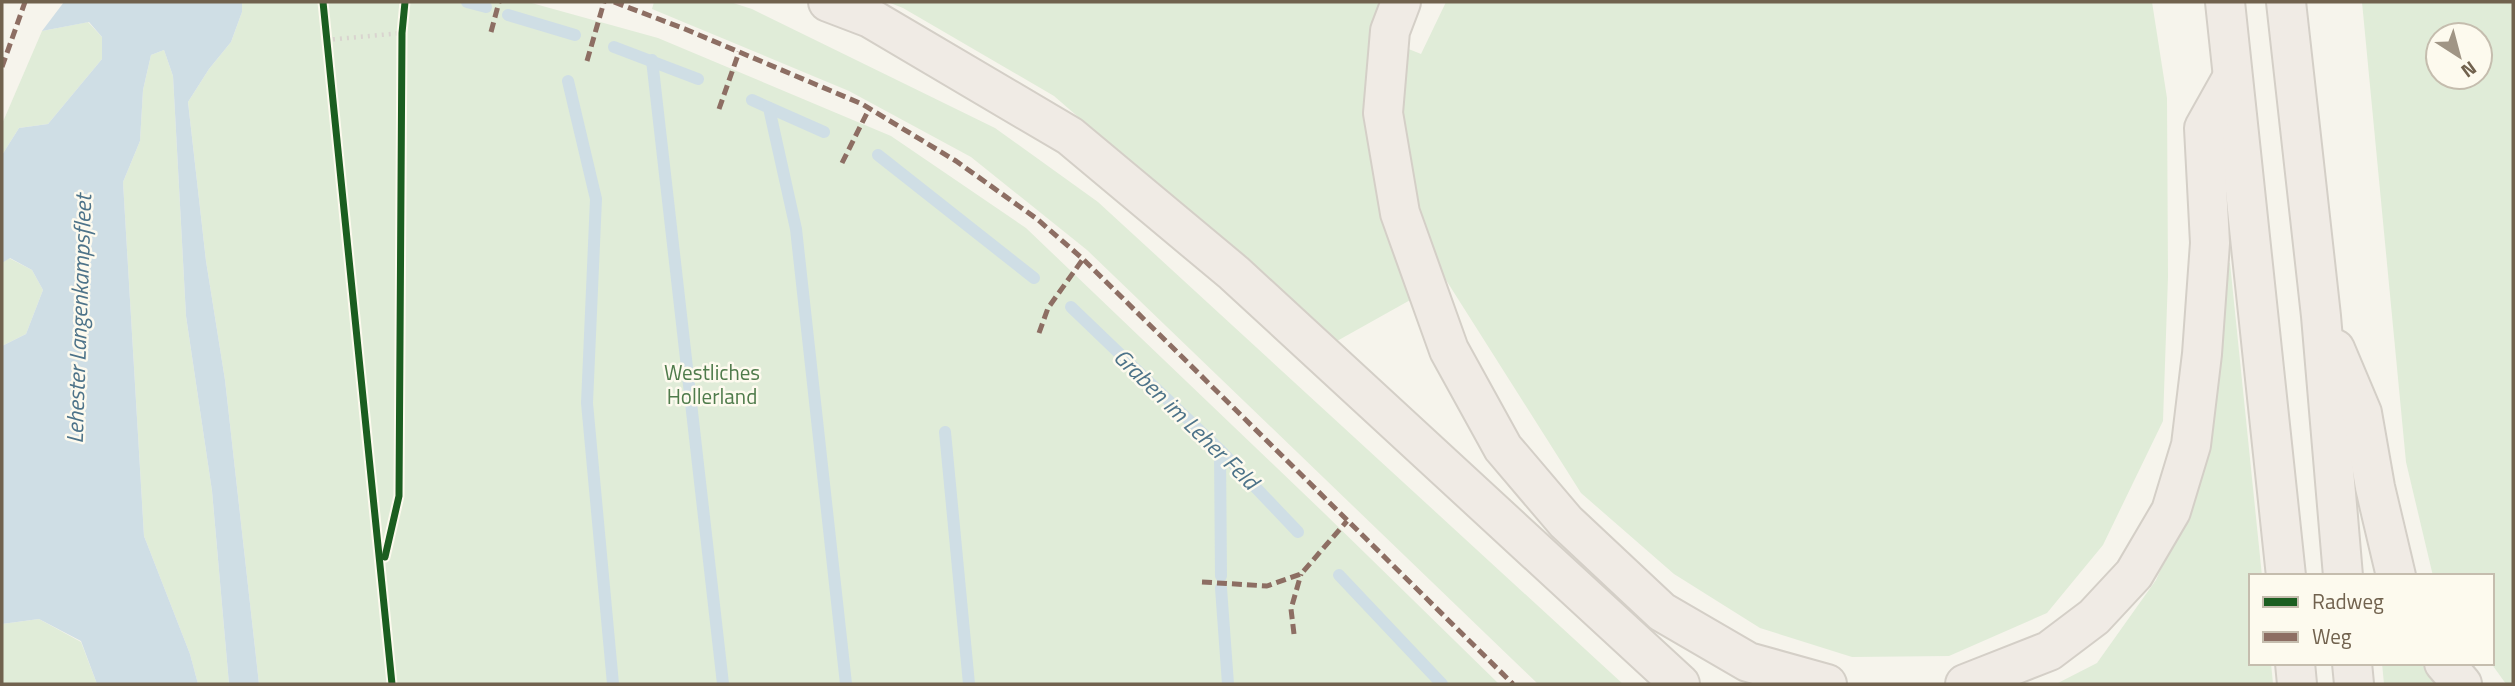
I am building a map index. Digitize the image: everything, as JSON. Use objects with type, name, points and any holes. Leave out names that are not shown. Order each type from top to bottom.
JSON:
[{"type":"highway","points":[[828,2],[870,18],[1070,136],[1234,273],[1681,684]]},
{"type":"highway","points":[[1401,2],[1391,31],[1383,113],[1399,213],[1449,350],[1503,448],[1566,522],[1662,612],[1748,662],[1827,684]]},
{"type":"highway","points":[[2225,2],[2286,574]]},
{"type":"highway","points":[[2286,2],[2321,316],[2343,574]]},
{"type":"highway","points":[[1965,684],[2049,651],[2094,617],[2134,574],[2171,511],[2191,445],[2203,354],[2210,243],[2204,128],[2232,78]]},
{"type":"highway","points":[[2321,316],[2362,413],[2375,486],[2396,574]]},
{"type":"highway","points":[[2295,665],[2297,684]]},
{"type":"highway","points":[[2352,665],[2354,684]]},
{"type":"highway","points":[[2446,665],[2462,684]]},
{"type":"path","points":[[326,40],[402,33]]},
{"type":"green space","name":"Westliches Hollerland","points":[[242,2],[528,2],[658,38],[891,136],[1026,228],[1499,684],[259,684],[225,380],[206,261],[188,102],[209,69],[231,42],[242,12]]},
{"type":"green space","points":[[654,2],[730,2],[752,9],[995,128],[1098,202],[1623,684],[1538,684],[1087,250],[971,157],[849,91],[652,9]]},
{"type":"green space","points":[[888,2],[1380,2],[1371,34],[1421,54],[1446,2],[2152,2],[2167,98],[2168,277],[2163,421],[2103,545],[2047,613],[1949,656],[1852,657],[1760,628],[1674,574],[1581,493],[1446,280],[1337,341],[1054,96],[903,8]]},
{"type":"green space","points":[[2362,2],[2513,2],[2513,684],[2506,684],[2492,665],[2494,574],[2433,574],[2406,462]]},
{"type":"green space","points":[[88,22],[102,37],[102,59],[48,124],[19,128],[2,155],[2,124],[42,31]]},
{"type":"green space","points":[[164,50],[173,76],[186,316],[212,491],[229,684],[198,684],[190,654],[144,536],[123,182],[140,141],[143,90],[151,55]]},
{"type":"green space","points":[[9,258],[32,270],[43,290],[26,334],[2,346],[2,263]]},
{"type":"green space","points":[[2230,263],[2262,574],[2249,574],[2249,665],[2271,665],[2273,684],[2056,684],[2097,663],[2156,580],[2196,492],[2220,266]]},
{"type":"green space","points":[[39,619],[81,642],[97,684],[2,684],[2,624]]},
{"type":"green space","points":[[2382,665],[2422,665],[2436,684],[2384,684]]},
{"type":"water","name":"Lehester Langenkampsfleet","points":[[64,2],[242,2],[242,12],[231,42],[209,69],[188,102],[206,261],[225,380],[259,684],[229,684],[212,491],[186,316],[173,76],[164,50],[151,55],[143,90],[140,141],[123,182],[144,536],[190,654],[198,684],[97,684],[81,641],[39,619],[2,624],[2,346],[26,334],[43,290],[32,270],[10,258],[2,263],[2,155],[19,128],[48,124],[102,59],[102,37],[89,22],[42,31]]},
{"type":"waterway","name":"Graben im Leher Feld","points":[[467,2],[486,7]]},
{"type":"waterway","name":"Graben im Leher Feld","points":[[508,15],[575,35]]},
{"type":"waterway","name":"Graben im Leher Feld","points":[[614,47],[698,79]]},
{"type":"waterway","points":[[652,60],[723,684]]},
{"type":"waterway","points":[[568,81],[596,199],[587,403],[613,684]]},
{"type":"waterway","name":"Graben im Leher Feld","points":[[752,100],[824,132]]},
{"type":"waterway","points":[[769,108],[796,229],[846,684]]},
{"type":"waterway","name":"Graben im Leher Feld","points":[[878,155],[1034,278]]},
{"type":"waterway","name":"Graben im Leher Feld","points":[[1071,307],[1220,450],[1298,532]]},
{"type":"waterway","points":[[945,432],[969,684]]},
{"type":"waterway","points":[[1220,450],[1221,576]]},
{"type":"waterway","name":"Graben im Leher Feld","points":[[1339,575],[1442,684]]},
{"type":"waterway","points":[[1221,588],[1228,684]]},
{"type":"marked path","points":[[2,67],[25,2]]},
{"type":"marked path","points":[[491,32],[499,2]]},
{"type":"marked path","points":[[587,61],[604,2]]},
{"type":"marked path","points":[[614,2],[862,104],[956,161],[1037,219],[1083,259],[1513,684]]},
{"type":"marked path","points":[[719,109],[739,52]]},
{"type":"marked path","points":[[842,163],[869,109]]},
{"type":"marked path","points":[[1039,333],[1048,308],[1083,259]]},
{"type":"marked path","points":[[1202,582],[1267,586],[1301,574],[1347,521]]},
{"type":"marked path","points":[[1294,634],[1291,609],[1301,574]]},
{"type":"cycle path","points":[[323,2],[392,684]]},
{"type":"cycle path","points":[[385,557],[399,496],[402,33],[405,2]]}]
